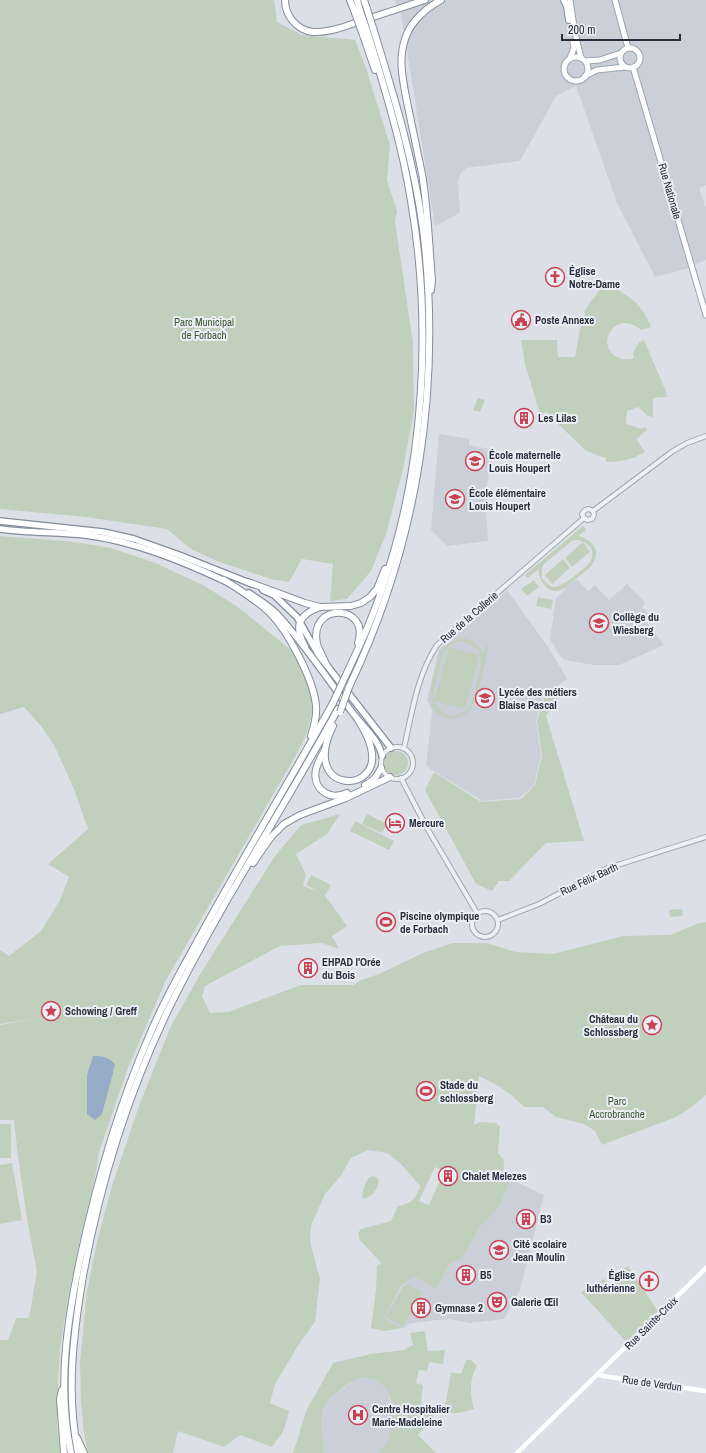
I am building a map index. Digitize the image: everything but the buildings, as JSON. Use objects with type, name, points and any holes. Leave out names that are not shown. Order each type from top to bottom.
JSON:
[{"type":"highway","points":[[285,0],[285,8],[289,17],[294,23],[302,29],[312,32],[334,29],[425,0]]},
{"type":"highway","points":[[350,0],[358,12]]},
{"type":"highway","points":[[71,1453],[68,1438],[64,1380],[68,1322],[72,1293],[98,1181],[120,1109],[139,1059],[162,1008],[213,911],[302,758],[346,675],[372,619],[383,588],[402,523],[415,447],[422,373],[422,314],[416,229],[405,166],[390,106],[365,35],[358,12],[357,0]]},
{"type":"highway","points":[[364,0],[400,116],[412,165],[423,228],[430,314]]},
{"type":"highway","points":[[78,1453],[72,1406],[71,1374],[74,1337],[89,1242],[115,1146],[146,1062],[171,1005],[201,947],[237,883],[308,764],[339,710],[351,685],[384,607],[408,523],[422,449],[429,373],[432,280],[422,174],[403,82],[401,59],[405,38],[416,20],[433,4],[441,0]]},
{"type":"highway","points":[[564,0],[567,6],[569,20]]},
{"type":"highway","points":[[0,521],[103,532],[134,539],[305,603],[320,607],[350,606],[361,603],[370,597],[377,589],[385,571],[402,523]]},
{"type":"highway","points":[[0,529],[86,536],[125,543],[160,554],[242,588],[262,601],[274,612],[305,647],[358,720],[377,742],[381,749],[382,756]]},
{"type":"highway","points":[[224,580],[253,599],[282,627],[294,648],[312,687],[316,704],[316,715],[313,730],[302,758]]},
{"type":"highway","points":[[248,582],[274,595],[300,621],[312,644],[326,664],[391,748]]},
{"type":"highway","points":[[305,647],[299,632],[300,621],[308,612],[320,607]]},
{"type":"highway","points":[[326,664],[317,645],[317,629],[320,621],[328,614],[335,612],[349,614],[358,625],[360,631],[353,660]]},
{"type":"highway","points":[[339,710],[316,769],[318,786],[321,791],[334,796],[343,795],[370,783],[376,777],[381,768]]},
{"type":"highway","points":[[324,751],[324,761],[327,768],[333,776],[339,780],[346,782],[364,776],[369,768],[372,758],[371,748],[366,734],[358,720]]},
{"type":"highway","points":[[237,883],[251,867],[271,837],[284,824],[300,815],[346,798],[390,777]]},
{"type":"highway","points":[[64,1380],[60,1399],[64,1453]]},
{"type":"highway","points":[[75,1433],[84,1453]]},
{"type":"main road","points":[[570,0],[575,33],[583,59],[588,66],[585,76]]},
{"type":"main road","points":[[615,0],[628,48]]},
{"type":"main road","points":[[569,20],[574,48],[570,58],[564,66],[567,76],[574,80],[597,70],[633,67],[639,62],[640,55],[634,48],[628,48],[621,53],[596,61],[577,57],[570,58]]},
{"type":"main road","points":[[621,53],[620,61],[625,67]]},
{"type":"main road","name":"Rue Nationale","points":[[633,67],[706,315]]},
{"type":"main road","name":"Rue Sainte-Croix","points":[[517,1453],[706,1268]]},
{"type":"main road","name":"Rue de Verdun","points":[[597,1375],[706,1391]]},
{"type":"street","points":[[593,511],[674,451],[687,443],[706,436]]},
{"type":"street","points":[[589,509],[593,511],[594,515],[592,519],[587,520],[582,514],[585,510],[589,509]]},
{"type":"street","name":"Rue de la Collerie","points":[[404,748],[419,681],[428,658],[437,645],[584,518]]},
{"type":"street","points":[[391,748],[404,748],[410,755],[413,764],[409,773],[401,778],[386,775],[381,768],[382,756],[391,748]]},
{"type":"street","points":[[401,778],[438,847],[477,913]]},
{"type":"street","name":"Rue Félix Barth","points":[[498,920],[539,904],[608,868],[706,837]]},
{"type":"street","points":[[487,911],[492,912],[498,920],[496,932],[492,936],[486,938],[476,934],[472,927],[472,921],[477,913],[487,911]]},
{"type":"shaded area","points":[[394,0],[706,0],[706,185],[699,188],[706,208],[706,260],[689,268],[655,277],[617,203],[576,86],[556,96],[520,161],[466,168],[460,174],[458,181],[460,213],[435,226],[401,13]]},
{"type":"shaded area","points":[[439,434],[469,439],[469,445],[494,450],[485,493],[488,541],[447,546],[431,530]]},
{"type":"shaded area","name":"Collège du Wiesberg","points":[[577,579],[588,591],[595,585],[609,600],[627,584],[645,603],[642,607],[648,614],[643,618],[664,645],[619,665],[594,665],[565,660],[560,656],[550,639],[556,598],[566,589],[565,588]]},
{"type":"shaded area","name":"Lycée des métiers Blaise Pascal","points":[[507,590],[549,648],[567,679],[543,696],[536,721],[541,755],[534,785],[520,798],[482,801],[426,766],[432,711],[427,700],[439,649]]},
{"type":"shaded area","name":"Cité scolaire Jean Moulin","points":[[510,1179],[544,1195],[520,1290],[504,1319],[471,1323],[449,1319],[437,1320],[408,1324],[407,1327],[403,1328],[384,1318],[402,1286],[414,1277],[436,1289],[451,1262],[462,1259],[480,1227],[497,1209],[504,1196]]},
{"type":"shaded area","name":"Centre Hospitalier Marie-Madeleine","points":[[362,1377],[379,1381],[384,1385],[388,1392],[393,1414],[391,1435],[387,1444],[377,1453],[323,1453],[325,1449],[322,1439],[322,1417],[327,1401],[354,1380]]},
{"type":"green space","name":"Parc Municipal de Forbach","points":[[0,0],[274,0],[277,22],[302,35],[355,40],[366,68],[390,145],[387,180],[397,211],[395,221],[413,343],[414,411],[403,469],[386,534],[371,571],[347,599],[330,601],[333,564],[302,559],[289,582],[271,579],[219,562],[191,549],[167,529],[86,517],[0,509]]},
{"type":"green space","points":[[609,284],[620,285],[618,290],[638,305],[651,327],[641,330],[632,324],[623,323],[616,326],[610,331],[608,338],[608,346],[611,353],[619,358],[634,358],[633,353],[639,342],[644,340],[667,397],[653,398],[653,417],[648,416],[638,407],[627,411],[627,424],[641,429],[645,427],[647,430],[636,439],[645,452],[635,457],[617,462],[606,462],[606,458],[585,450],[547,412],[540,414],[525,364],[521,340],[557,340],[558,357],[575,357],[581,324],[585,314],[584,311],[599,291]]},
{"type":"green space","points":[[478,398],[485,400],[480,412],[473,410]]},
{"type":"green space","points":[[583,526],[586,530],[578,536],[591,542],[596,550],[593,563],[588,569],[565,588],[555,591],[550,590],[543,584],[538,569],[528,578],[525,575]],"holes":[[[572,541],[581,541],[587,544],[592,550],[592,558],[588,565],[568,581],[558,586],[554,587],[547,584],[542,578],[542,568],[544,564]]]},
{"type":"green space","points":[[0,536],[75,542],[111,548],[153,562],[203,585],[238,607],[291,650],[308,683],[314,705],[307,733],[300,748],[166,980],[128,1068],[99,1152],[95,1178],[68,1298],[60,1350],[57,1427],[60,1453],[0,1453],[0,1340],[8,1340],[16,1318],[29,1318],[37,1271],[28,1225],[14,1120],[0,1120],[0,1025],[34,1019],[0,1024],[0,950],[9,956],[41,931],[60,900],[69,877],[48,864],[88,829],[74,789],[54,745],[41,726],[24,707],[0,714]]},
{"type":"green space","points":[[583,542],[590,552],[572,567],[565,558]]},
{"type":"green space","points":[[563,559],[570,568],[552,584],[545,575]]},
{"type":"green space","points":[[534,580],[539,587],[527,596],[521,589]]},
{"type":"green space","points":[[538,597],[553,600],[551,609],[536,606]]},
{"type":"green space","points":[[461,637],[472,641],[477,645],[483,654],[486,646],[489,646],[474,703],[465,715],[450,718],[440,715],[434,709],[431,701],[432,681],[440,653],[446,645]],"holes":[[[459,641],[468,643],[479,651],[481,657],[480,670],[471,704],[462,713],[450,715],[441,710],[437,705],[433,693],[443,654],[449,646]]]},
{"type":"green space","points":[[449,647],[479,655],[465,709],[434,701]]},
{"type":"green space","points":[[545,695],[559,696],[546,716],[584,841],[546,843],[509,881],[499,881],[492,891],[476,884],[425,790],[434,772],[481,802],[521,799],[535,785],[542,755],[537,721]]},
{"type":"green space","points":[[396,751],[405,754],[408,763],[405,772],[396,775],[387,772],[384,763],[387,754]]},
{"type":"green space","name":"Parc Accrobranche","points":[[340,814],[327,834],[296,854],[306,875],[303,886],[320,892],[306,885],[311,875],[331,885],[326,894],[324,894],[347,926],[332,936],[339,949],[322,943],[280,946],[205,986],[202,996],[210,1013],[228,1012],[301,985],[353,985],[361,980],[379,974],[423,953],[453,943],[487,943],[516,952],[553,954],[623,936],[670,935],[706,922],[706,1095],[689,1109],[674,1118],[602,1145],[595,1131],[584,1124],[556,1117],[543,1107],[524,1107],[503,1089],[479,1076],[474,1125],[480,1122],[497,1123],[497,1125],[500,1126],[498,1153],[504,1160],[503,1179],[510,1180],[497,1209],[480,1227],[462,1259],[451,1262],[436,1289],[414,1277],[401,1286],[384,1318],[403,1328],[384,1331],[371,1328],[376,1289],[377,1266],[381,1263],[359,1239],[358,1233],[361,1229],[391,1221],[398,1206],[413,1200],[420,1186],[401,1164],[387,1153],[368,1150],[351,1158],[340,1177],[325,1194],[311,1226],[310,1242],[320,1279],[315,1322],[299,1344],[275,1384],[270,1403],[289,1411],[284,1430],[272,1447],[240,1435],[224,1447],[178,1431],[173,1453],[88,1453],[84,1434],[81,1402],[80,1363],[87,1291],[97,1242],[112,1186],[140,1103],[171,1026],[199,976],[275,856],[301,825]],"holes":[[[435,1167],[444,1171],[429,1205],[419,1201]]]},
{"type":"green space","points":[[367,814],[387,824],[382,833],[362,824]]},
{"type":"green space","points":[[355,821],[394,841],[389,850],[350,831]]},
{"type":"green space","points":[[682,909],[683,916],[670,917],[669,910]]},
{"type":"green space","points":[[0,1124],[11,1124],[11,1158],[0,1158]]},
{"type":"green space","points":[[12,1163],[22,1220],[0,1224],[0,1165]]},
{"type":"green space","points":[[372,1176],[377,1177],[379,1181],[376,1190],[364,1199],[362,1197],[365,1185]]},
{"type":"green space","points":[[628,1266],[659,1313],[628,1344],[581,1292],[604,1279],[610,1285],[625,1276],[621,1270]]},
{"type":"green space","points":[[408,1284],[422,1292],[403,1326],[386,1317],[403,1287]]},
{"type":"green space","points":[[425,1331],[428,1351],[445,1350],[443,1364],[429,1362],[427,1371],[419,1370],[416,1383],[423,1385],[420,1413],[433,1415],[433,1424],[425,1427],[418,1435],[436,1453],[377,1453],[387,1443],[392,1427],[390,1396],[383,1385],[378,1382],[372,1379],[360,1378],[346,1385],[328,1401],[325,1406],[322,1418],[325,1449],[323,1453],[293,1453],[307,1409],[333,1363],[371,1354],[404,1350],[413,1345],[410,1333]]},
{"type":"green space","points":[[466,1360],[471,1360],[477,1366],[471,1382],[474,1409],[457,1413],[447,1412],[445,1407],[451,1372],[461,1374]]},
{"type":"water","points":[[93,1056],[106,1058],[115,1065],[102,1114],[95,1120],[87,1114],[87,1075]]},
{"type":"place","name":"Église Notre-Dame","points":[[555,277]]},
{"type":"place","name":"Poste Annexe","points":[[521,320]]},
{"type":"place","name":"Les Lilas","points":[[524,418]]},
{"type":"place","name":"École maternelle Louis Houpert","points":[[475,461]]},
{"type":"place","name":"École élémentaire Louis Houpert","points":[[455,499]]},
{"type":"place","name":"Collège du Wiesberg","points":[[599,623]]},
{"type":"place","name":"Lycée des métiers Blaise Pascal","points":[[485,698]]},
{"type":"place","name":"Mercure","points":[[395,823]]},
{"type":"place","name":"Piscine olympique de Forbach","points":[[386,922]]},
{"type":"place","name":"EHPAD l'Orée du Bois","points":[[308,968]]},
{"type":"place","name":"Schowing / Greff","points":[[51,1011]]},
{"type":"place","name":"Château du Schlossberg","points":[[652,1025]]},
{"type":"place","name":"Stade du schlossberg","points":[[426,1091]]},
{"type":"place","name":"Chalet Melezes","points":[[448,1176]]},
{"type":"place","name":"B3","points":[[526,1219]]},
{"type":"place","name":"Cité scolaire Jean Moulin","points":[[499,1250]]},
{"type":"place","name":"B5","points":[[466,1275]]},
{"type":"place","name":"Église luthérienne","points":[[649,1281]]},
{"type":"place","name":"Galerie Œil","points":[[497,1302]]},
{"type":"place","name":"Gymnase 2","points":[[421,1308]]},
{"type":"place","name":"Centre Hospitalier Marie-Madeleine","points":[[358,1415]]}]
